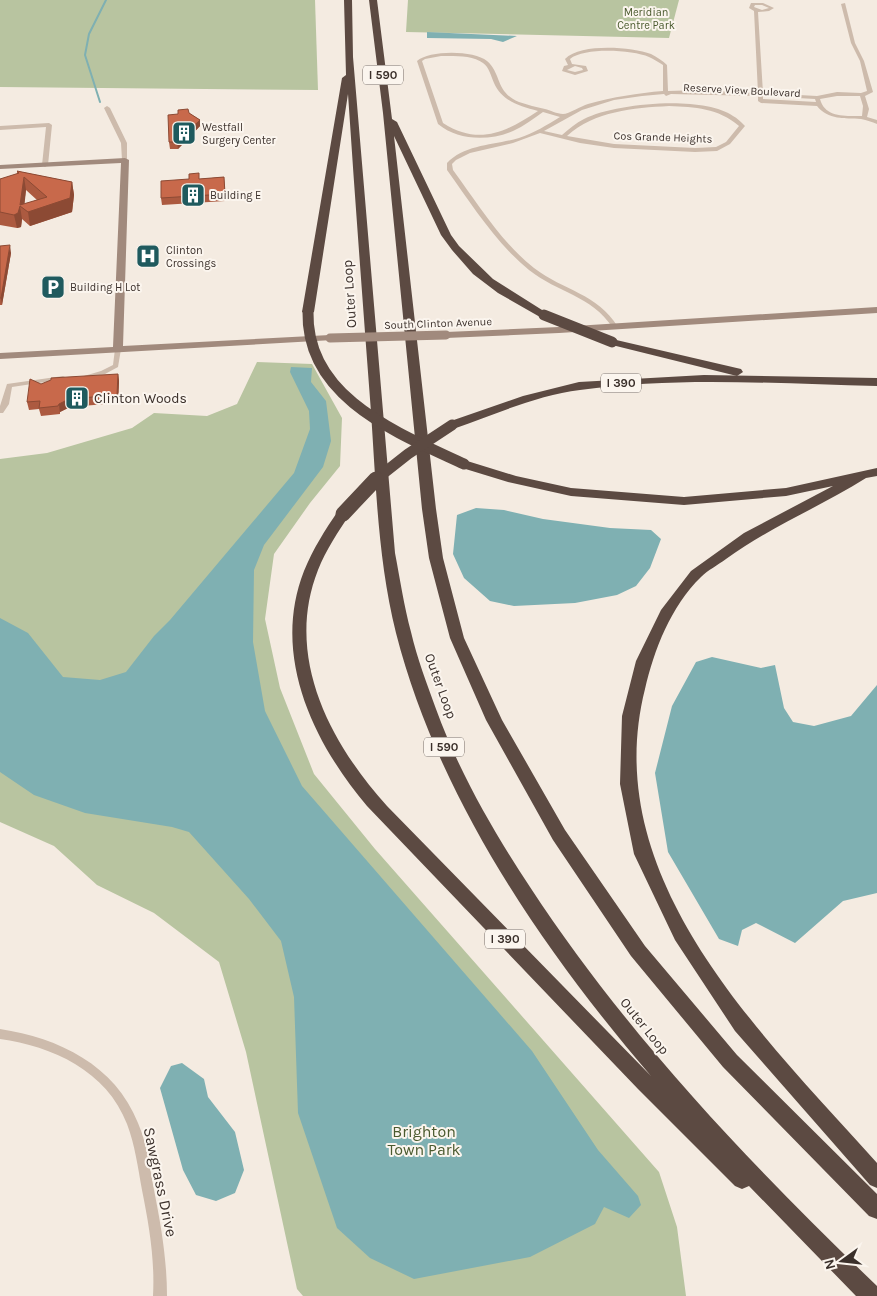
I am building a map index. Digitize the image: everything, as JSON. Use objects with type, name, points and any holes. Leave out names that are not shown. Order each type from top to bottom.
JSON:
[{"type":"highway","name":"Outer Loop","points":[[348,0],[349,56],[388,553],[394,597],[404,637],[419,686],[437,731],[467,794],[501,856],[551,934],[593,991],[716,1136],[794,1220],[872,1296]]},
{"type":"highway","name":"I 590","points":[[373,0],[387,113],[428,510],[436,558],[460,644],[494,720],[560,835],[638,951],[730,1061],[877,1208]]},
{"type":"highway","points":[[349,56],[312,273],[308,312],[309,335],[318,360],[335,385],[353,404],[399,432],[464,464],[513,479],[571,492],[684,501],[786,492],[869,474]]},
{"type":"highway","points":[[387,113],[446,234],[456,250],[487,280],[512,298],[544,315],[612,342],[718,369],[796,380]]},
{"type":"highway","name":"I 390","points":[[867,1296],[773,1209],[606,1044],[358,784],[337,755],[320,725],[309,696],[301,659],[299,624],[304,591],[315,560],[327,536],[355,497],[376,477],[452,425],[527,399],[580,386],[704,379],[877,382]]},
{"type":"highway","points":[[869,474],[749,536],[696,574],[666,613],[644,661],[630,716],[628,784],[643,854],[681,935],[742,1025],[877,1178]]},
{"type":"street","points":[[843,4],[853,43],[862,61],[870,92],[862,95],[865,101],[866,114],[864,118]]},
{"type":"street","points":[[758,10],[756,12],[761,98]]},
{"type":"street","points":[[571,66],[567,60],[569,56],[581,51],[644,54],[654,57],[665,65],[666,94]]},
{"type":"street","points":[[543,110],[508,132],[474,135],[460,134],[448,130],[441,124],[419,61],[422,57],[442,54],[481,59],[487,64],[502,93],[510,100],[563,116]]},
{"type":"street","name":"Reserve View Boulevard","points":[[615,327],[605,311],[548,280],[515,256],[450,170],[449,164],[452,159],[539,132],[563,116],[603,102],[666,94],[680,97],[817,101],[837,94],[862,95]]},
{"type":"street","name":"Reserve View Boulevard","points":[[817,101],[821,110],[834,116],[864,118],[877,122]]},
{"type":"street","name":"Cos Grande Heights","points":[[539,132],[563,137],[614,146],[695,150],[717,149],[728,142],[742,126],[736,117],[709,108],[638,106],[603,113],[587,119],[563,137]]},
{"type":"street","points":[[0,411],[5,404],[9,385],[104,373],[116,366],[126,151],[124,143],[106,108]]},
{"type":"street","points":[[0,128],[49,125],[45,165]]},
{"type":"street","points":[[0,167],[125,160]]},
{"type":"street","name":"South Clinton Avenue","points":[[0,356],[330,338],[615,327],[877,310]]},
{"type":"street","name":"Sawgrass Drive","points":[[0,1034],[23,1037],[63,1051],[82,1062],[117,1094],[129,1114],[138,1143],[159,1249],[160,1296]]},
{"type":"green space","points":[[0,0],[315,0],[318,90],[0,87]]},
{"type":"green space","name":"Meridian Centre Park","points":[[408,0],[679,0],[669,38],[406,32]]},
{"type":"green space","name":"Brighton Town Park","points":[[257,362],[312,364],[342,418],[340,466],[310,503],[274,554],[265,619],[280,688],[314,774],[375,849],[659,1172],[677,1227],[686,1296],[303,1296],[297,1289],[246,1052],[219,962],[154,913],[97,885],[54,846],[0,822],[0,459],[47,453],[132,428],[154,413],[207,416],[237,404]]},
{"type":"water","points":[[427,32],[517,36],[503,42],[491,39],[427,38]]},
{"type":"water","points":[[291,367],[312,368],[311,382],[326,401],[331,441],[323,467],[264,545],[254,570],[253,642],[265,711],[302,786],[532,1051],[598,1150],[638,1196],[641,1205],[629,1218],[604,1207],[595,1224],[530,1257],[414,1279],[370,1258],[337,1228],[298,1113],[294,997],[281,941],[249,899],[189,832],[172,827],[85,813],[34,795],[0,772],[0,618],[28,633],[63,677],[100,680],[126,672],[154,636],[170,620],[294,473],[310,429],[309,411],[290,372]]},
{"type":"water","points":[[476,508],[504,510],[543,519],[610,528],[651,530],[661,539],[650,568],[636,586],[617,595],[575,603],[514,606],[490,601],[464,578],[453,554],[457,515]]},
{"type":"water","points":[[712,657],[761,668],[775,665],[784,708],[793,722],[814,726],[851,716],[877,685],[877,893],[843,901],[795,943],[756,923],[742,930],[738,946],[719,939],[668,852],[655,773],[672,706],[696,662]]},
{"type":"water","points":[[182,1063],[204,1079],[208,1097],[235,1132],[244,1170],[235,1193],[216,1201],[196,1195],[183,1170],[160,1088],[171,1066]]},
{"type":"building","points":[[188,109],[189,113],[200,120],[177,142],[169,142],[168,115],[178,114],[178,110]]},
{"type":"building","points":[[17,171],[72,182],[70,198],[28,212],[20,206],[18,213],[14,215],[0,212],[0,179],[19,173]],"holes":[[[24,177],[47,197],[20,205]]]},
{"type":"building","name":"Building E","points":[[199,173],[199,179],[224,177],[225,194],[161,198],[161,181],[189,179],[189,174]]},
{"type":"building","points":[[10,245],[1,298],[0,298],[0,246]]},
{"type":"building","name":"Clinton Woods","points":[[118,374],[117,395],[69,399],[58,406],[39,408],[40,401],[27,402],[30,379],[41,384],[51,380],[51,378]]},
{"type":"waterway","points":[[100,102],[85,55],[89,34],[106,0]]},
{"type":"place","name":"Westfall Surgery Center","points":[[184,133]]},
{"type":"place","name":"Building E","points":[[193,195]]},
{"type":"place","name":"Clinton Crossings","points":[[148,256]]},
{"type":"place","name":"Building H Lot","points":[[53,287]]},
{"type":"place","name":"Clinton Woods","points":[[77,398]]}]
